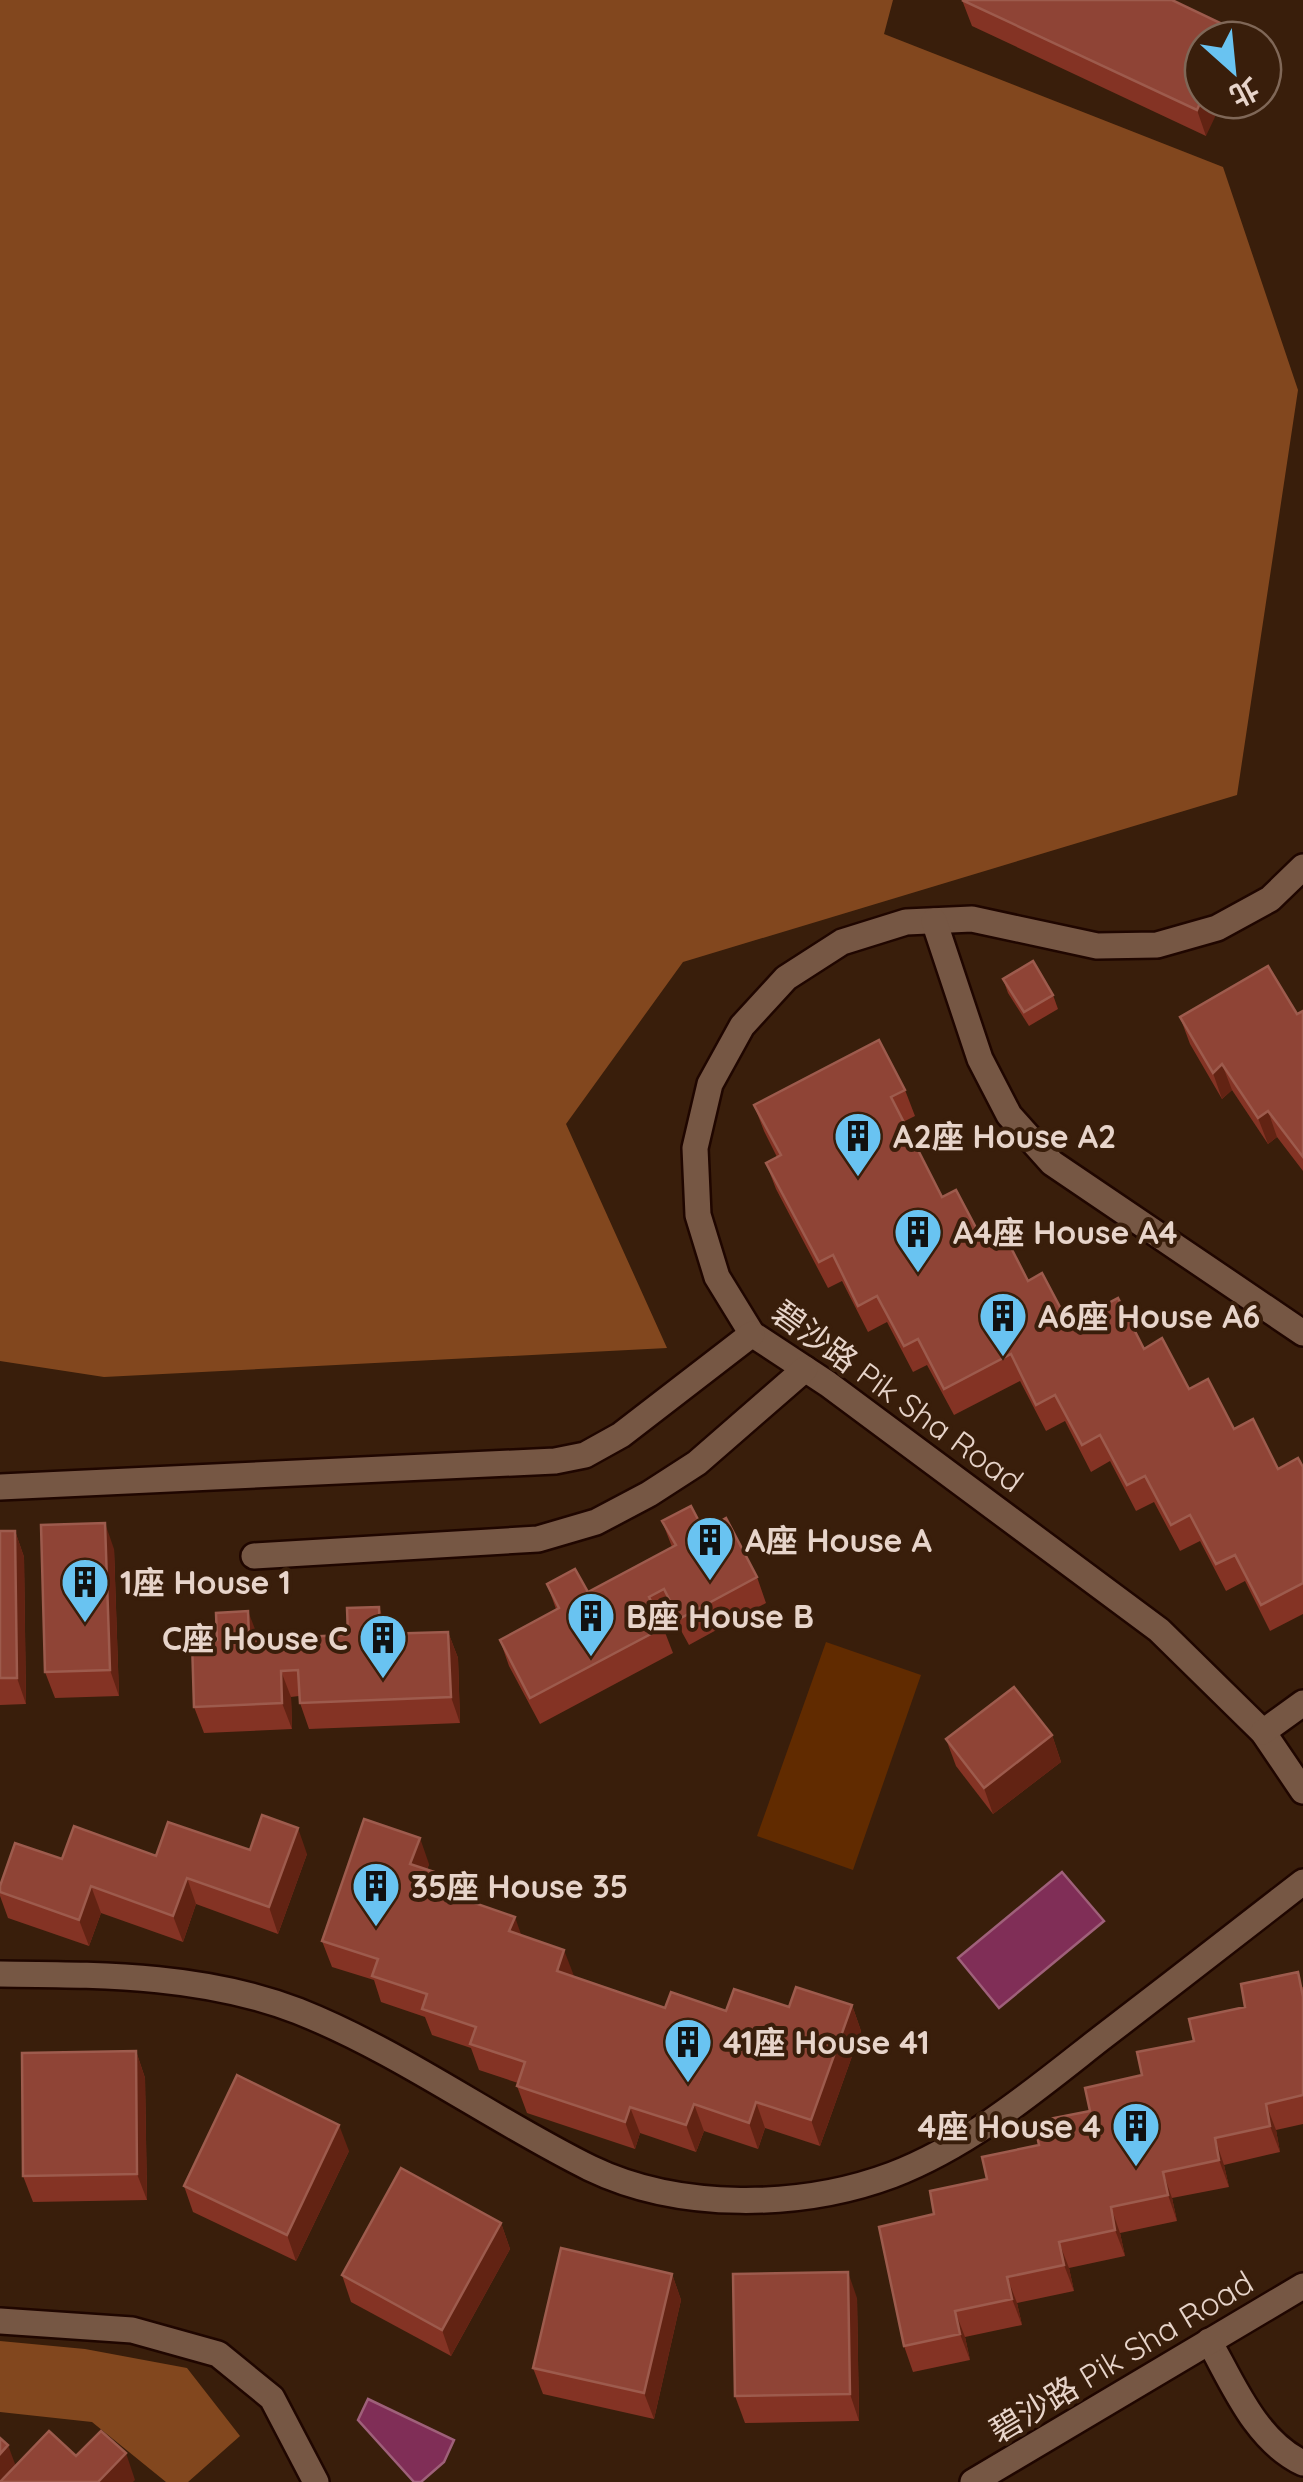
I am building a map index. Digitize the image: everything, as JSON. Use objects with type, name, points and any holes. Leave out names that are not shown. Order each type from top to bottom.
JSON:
[{"type":"street","name":"碧沙路 Pik Sha Road","points":[[1303,867],[1270,899],[1217,928],[1157,944],[1097,946],[972,919],[906,922],[842,942],[786,978],[742,1026],[710,1084],[696,1148],[698,1215],[717,1277],[752,1334],[1159,1630],[1262,1732],[1303,1791]]},
{"type":"street","points":[[934,922],[980,1060],[1010,1116],[1052,1162],[1303,1332]]},
{"type":"street","points":[[0,1487],[555,1461],[585,1455],[621,1436],[752,1334]]},
{"type":"street","points":[[254,1556],[538,1539],[596,1522],[697,1462],[805,1369]]},
{"type":"street","points":[[1262,1732],[1303,1703]]},
{"type":"street","points":[[0,1974],[164,1979],[246,1996],[294,2010],[355,2036],[593,2169],[651,2188],[710,2198],[772,2199],[832,2191],[891,2175],[946,2150],[1046,2081],[1303,1882]]},
{"type":"street","name":"碧沙路 Pik Sha Road","points":[[973,2482],[1303,2286]]},
{"type":"street","points":[[0,2320],[132,2330],[218,2354],[272,2398],[316,2482]]},
{"type":"street","points":[[1208,2341],[1258,2426],[1292,2458],[1303,2463]]},
{"type":"shaded area","points":[[0,0],[893,0],[884,34],[1223,167],[1298,390],[1237,795],[683,962],[566,1124],[667,1348],[104,1377],[0,1361]]},
{"type":"shaded area","points":[[826,1642],[921,1675],[853,1870],[757,1836]]},
{"type":"shaded area","points":[[1062,1872],[1104,1921],[999,2008],[958,1958]]},
{"type":"shaded area","points":[[0,2341],[85,2349],[187,2368],[240,2436],[188,2482],[166,2482],[92,2422],[0,2412]]},
{"type":"shaded area","points":[[368,2399],[454,2440],[444,2462],[421,2482],[414,2482],[358,2420]]},
{"type":"building","points":[[962,0],[1172,0],[1214,20],[1183,20],[1183,103]]},
{"type":"building","points":[[1033,961],[1053,995],[1024,1012],[1003,979]]},
{"type":"building","points":[[1268,966],[1297,1014],[1303,1011],[1303,1157],[1268,1111],[1258,1118],[1222,1064],[1213,1073],[1180,1017]]},
{"type":"building","points":[[879,1040],[905,1090],[891,1097],[942,1197],[956,1190],[983,1241],[1002,1230],[1028,1281],[1042,1273],[1069,1324],[1118,1298],[1144,1349],[1162,1338],[1189,1389],[1208,1379],[1234,1429],[1253,1419],[1278,1469],[1298,1458],[1303,1467],[1303,1583],[1261,1605],[1235,1555],[1216,1564],[1190,1515],[1171,1525],[1145,1476],[1127,1485],[1100,1435],[1082,1445],[1055,1395],[1036,1405],[1011,1354],[944,1389],[918,1339],[904,1346],[877,1296],[858,1306],[833,1255],[819,1262],[766,1163],[781,1155],[754,1105]]},
{"type":"building","points":[[691,1506],[704,1531],[726,1518],[757,1577],[679,1619],[664,1589],[649,1597],[664,1627],[530,1698],[500,1640],[559,1608],[547,1584],[575,1569],[588,1592],[676,1545],[662,1521]]},
{"type":"building","name":"1座 House 1","points":[[105,1523],[110,1670],[45,1672],[41,1525]]},
{"type":"building","points":[[0,1531],[15,1531],[17,1678],[0,1678]]},
{"type":"building","points":[[379,1607],[380,1634],[448,1632],[451,1697],[300,1703],[298,1670],[281,1671],[282,1703],[194,1707],[192,1641],[217,1640],[216,1613],[248,1611],[249,1638],[297,1637],[348,1635],[347,1608]]},
{"type":"building","points":[[1014,1687],[1052,1735],[984,1788],[946,1739]]},
{"type":"building","points":[[262,1815],[298,1828],[269,1907],[187,1878],[173,1916],[91,1886],[79,1920],[0,1892],[15,1843],[62,1859],[74,1826],[156,1856],[168,1822],[250,1850]]},
{"type":"building","points":[[364,1819],[420,1838],[410,1864],[465,1882],[460,1898],[515,1917],[509,1931],[564,1950],[557,1971],[665,2008],[671,1992],[726,2011],[734,1989],[789,2007],[796,1987],[852,2005],[811,2120],[756,2102],[749,2123],[694,2104],[686,2125],[630,2107],[625,2122],[517,2086],[525,2062],[470,2044],[476,2027],[422,2009],[427,1994],[372,1976],[378,1959],[322,1941]]},
{"type":"building","points":[[1298,1972],[1303,1997],[1303,2095],[1266,2104],[1270,2126],[1215,2138],[1219,2160],[1163,2172],[1168,2195],[1111,2207],[1115,2230],[1059,2242],[1064,2265],[1007,2277],[1012,2299],[955,2311],[960,2334],[904,2346],[879,2227],[934,2214],[930,2191],[987,2179],[982,2157],[1039,2145],[1034,2122],[1090,2111],[1085,2088],[1142,2075],[1137,2052],[1194,2041],[1189,2019],[1245,2007],[1241,1984]]},
{"type":"building","points":[[136,2051],[137,2174],[23,2176],[22,2053]]},
{"type":"building","points":[[237,2075],[339,2125],[287,2235],[184,2186]]},
{"type":"building","points":[[401,2168],[501,2223],[442,2330],[342,2275]]},
{"type":"building","points":[[561,2248],[672,2274],[644,2393],[533,2368]]},
{"type":"building","points":[[848,2272],[850,2394],[735,2396],[733,2274]]},
{"type":"building","points":[[49,2431],[76,2456],[101,2431],[126,2453],[98,2482],[0,2482]]},
{"type":"building","points":[[0,2438],[8,2445],[0,2454]]},
{"type":"place","name":"A2座 House A2","points":[[858,1178]]},
{"type":"place","name":"A4座 House A4","points":[[918,1274]]},
{"type":"place","name":"A6座 House A6","points":[[1003,1358]]},
{"type":"place","name":"A座 House A","points":[[710,1582]]},
{"type":"place","name":"1座 House 1","points":[[85,1624]]},
{"type":"place","name":"B座 House B","points":[[591,1658]]},
{"type":"place","name":"C座 House C","points":[[383,1680]]},
{"type":"place","name":"35座 House 35","points":[[376,1928]]},
{"type":"place","name":"41座 House 41","points":[[688,2084]]},
{"type":"place","name":"4座 House 4","points":[[1136,2168]]}]
